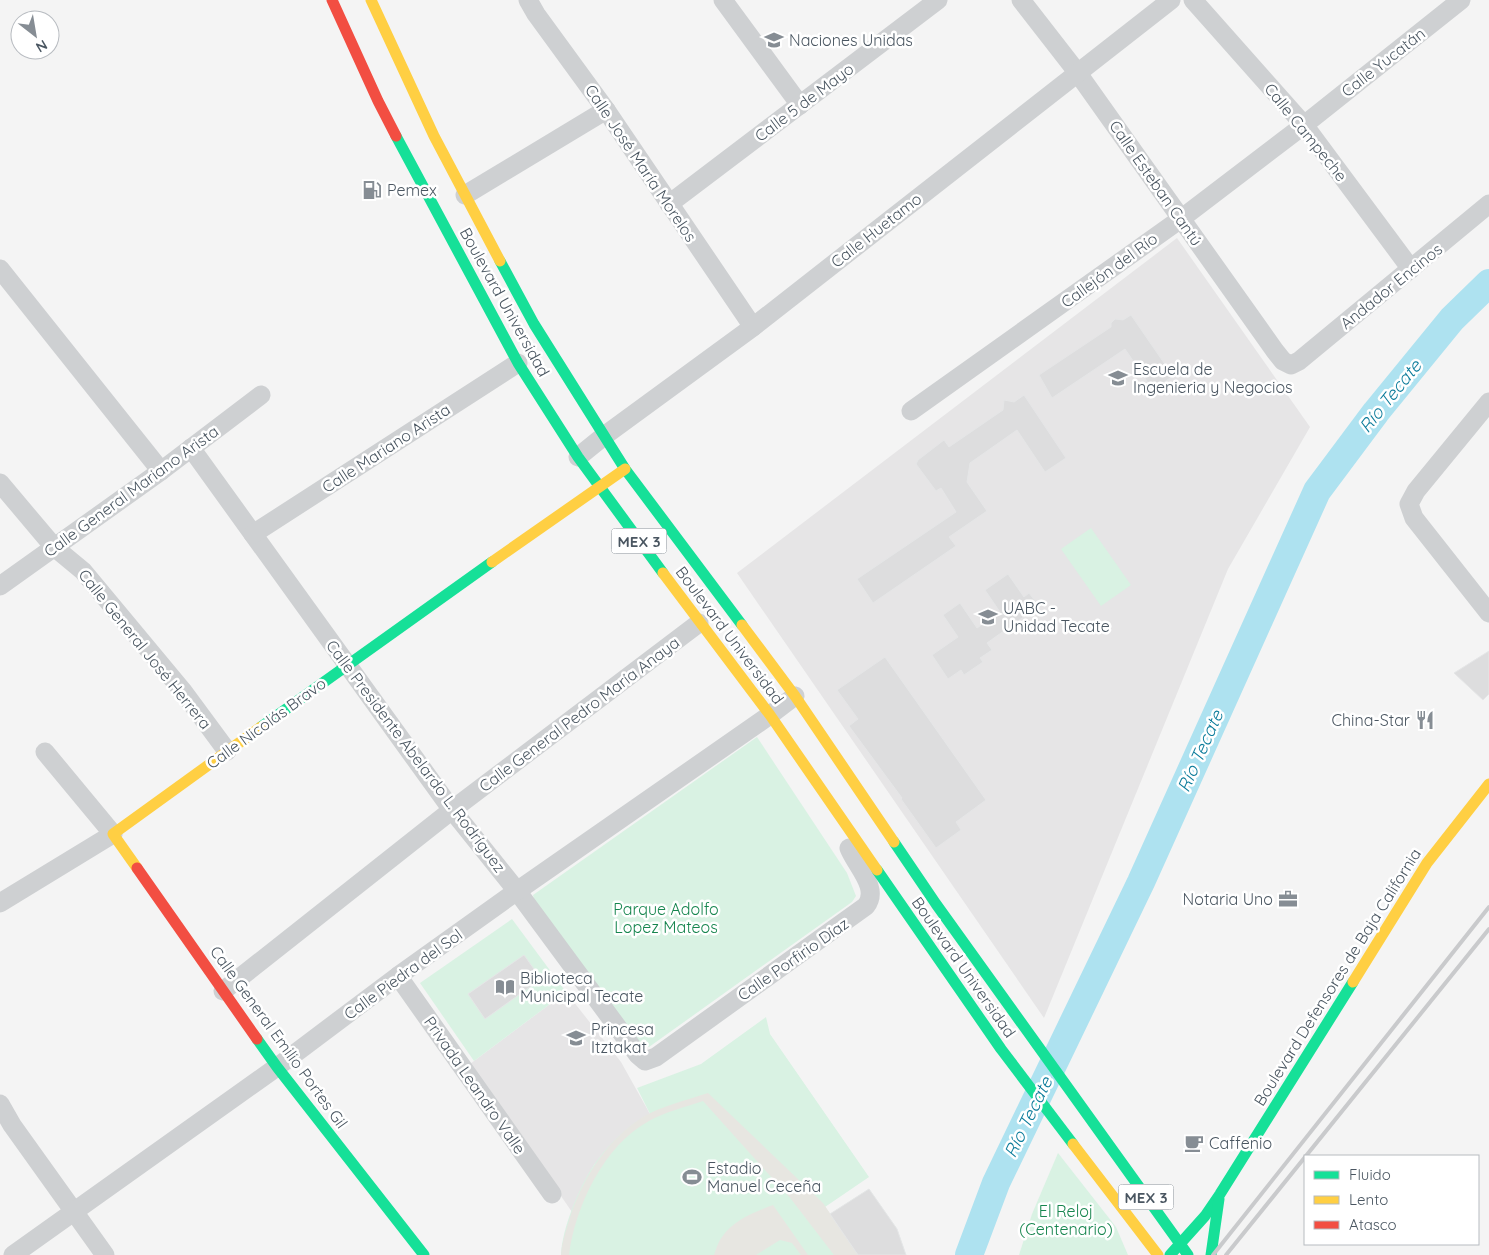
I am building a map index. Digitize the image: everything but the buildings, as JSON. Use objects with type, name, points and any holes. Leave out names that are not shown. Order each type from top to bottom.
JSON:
[{"type":"main road","name":"Boulevard Universidad","points":[[332,0],[378,101],[425,192],[518,363],[578,457],[699,623],[770,715],[1001,1049],[1158,1255]]},
{"type":"main road","name":"Boulevard Universidad","points":[[370,0],[434,136],[534,324],[625,469],[795,696],[936,904],[1188,1255]]},
{"type":"main road","points":[[378,101],[389,96]]},
{"type":"main road","points":[[405,101],[434,136]]},
{"type":"main road","name":"Calle Nicolás Bravo","points":[[113,834],[347,664],[625,469]]},
{"type":"main road","name":"Boulevard Defensores de Baja California","points":[[1170,1255],[1205,1216],[1220,1194],[1427,863],[1488,786]]},
{"type":"main road","name":"Calle General Emilio Portes Gil","points":[[113,834],[277,1068],[424,1255]]},
{"type":"main road","name":"Boulevard Defensores de Baja California","points":[[1211,1255],[1220,1194]]},
{"type":"street","name":"Calle José María Morelos","points":[[528,0],[536,14],[606,110],[753,327]]},
{"type":"street","points":[[723,0],[800,105]]},
{"type":"street","name":"Calle 5 de Mayo","points":[[669,204],[938,0]]},
{"type":"street","name":"Calle Esteban Cantú","points":[[1021,0],[1077,72],[1182,218],[1274,351],[1283,361],[1291,364]]},
{"type":"street","name":"Calle Huetamo","points":[[578,457],[753,327],[1171,0]]},
{"type":"street","name":"Calle Campeche","points":[[1193,0],[1304,125],[1411,270]]},
{"type":"street","name":"Calle Yucatán","points":[[1304,125],[1461,0]]},
{"type":"street","points":[[465,195],[606,110]]},
{"type":"street","name":"Callejón del Río","points":[[911,411],[1182,218],[1304,125]]},
{"type":"street","name":"Andador Encinos","points":[[1291,364],[1299,361],[1489,204]]},
{"type":"street","points":[[0,269],[161,471]]},
{"type":"street","name":"Calle Mariano Arista","points":[[253,534],[518,363]]},
{"type":"street","name":"Calle General Mariano Arista","points":[[0,586],[161,471],[261,395]]},
{"type":"street","points":[[1489,402],[1416,491],[1409,504],[1414,518],[1489,612]]},
{"type":"street","name":"Calle Presidente Abelardo L. Rodríguez","points":[[191,448],[452,810],[517,891],[638,1055],[645,1061]]},
{"type":"street","name":"Calle General José Herrera","points":[[0,483],[54,547],[83,571],[182,690],[227,751]]},
{"type":"street","name":"Calle General Pedro María Anaya","points":[[223,991],[452,810],[699,623]]},
{"type":"street","name":"Calle Piedra del Sol","points":[[13,1255],[277,1068],[398,976],[795,696]]},
{"type":"street","points":[[45,752],[113,834]]},
{"type":"street","name":"Calle Porfirio Díaz","points":[[645,1061],[656,1057],[866,906],[872,893],[847,842],[846,823]]},
{"type":"street","name":"Calle Nicolás Bravo","points":[[0,903],[113,834]]},
{"type":"street","name":"Privada Leandro Valle","points":[[398,976],[552,1194]]},
{"type":"street","points":[[0,1104],[12,1126],[105,1255]]},
{"type":"shaded area","name":"UABC - Unidad Tecate","points":[[1177,238],[1310,427],[1228,569],[1044,1018],[737,573]]},
{"type":"shaded area","points":[[566,992],[621,1062],[650,1114],[626,1130],[594,1165],[572,1212],[470,1064]]},
{"type":"green space","points":[[1091,528],[1131,585],[1101,606],[1061,549]]},
{"type":"green space","name":"Parque Adolfo Lopez Mateos","points":[[757,737],[847,873],[856,896],[852,902],[649,1047],[642,1046],[535,904],[533,895]]},
{"type":"green space","points":[[512,919],[566,992],[474,1061],[420,983]]},
{"type":"green space","name":"Estadio Manuel Ceceña","points":[[766,1017],[770,1034],[869,1177],[825,1207],[830,1214],[869,1189],[897,1229],[906,1255],[561,1255],[564,1233],[572,1208],[594,1165],[619,1136],[650,1114],[637,1088],[701,1064]]},
{"type":"green space","name":"El Reloj (Centenario)","points":[[1058,1153],[1116,1227],[1128,1255],[1019,1255],[1032,1214]]},
{"type":"sand","points":[[708,1093],[823,1203],[858,1255],[834,1255],[791,1199],[703,1101],[668,1112],[649,1121],[618,1145],[605,1161],[585,1198],[572,1236],[569,1255],[561,1255],[571,1214],[583,1186],[590,1172],[608,1148],[630,1126],[650,1113]]},
{"type":"sand","points":[[773,1205],[808,1255],[801,1255],[792,1243],[780,1240],[756,1255],[714,1255],[721,1239],[732,1226],[745,1217]]},
{"type":"waterway","name":"Río Tecate","points":[[969,1255],[996,1183],[1141,882],[1317,491],[1376,412],[1452,319],[1489,283]]},
{"type":"railway","points":[[1213,1255],[1489,907]]},
{"type":"railway","points":[[1307,1155],[1489,929]]},
{"type":"railway","points":[[1226,1255],[1304,1158]]},
{"type":"traffic: fast","points":[[396,136],[518,363],[578,457],[663,573]]},
{"type":"traffic: fast","points":[[500,261],[534,324],[625,469],[742,625]]},
{"type":"traffic: fast","points":[[261,727],[492,562]]},
{"type":"traffic: fast","points":[[894,842],[936,904],[1188,1255]]},
{"type":"traffic: fast","points":[[877,870],[1001,1049],[1073,1144]]},
{"type":"traffic: fast","points":[[1170,1255],[1205,1216],[1220,1194],[1353,982]]},
{"type":"traffic: fast","points":[[257,1039],[424,1255]]},
{"type":"traffic: fast","points":[[1211,1255],[1219,1199]]},
{"type":"traffic: slow","points":[[371,0],[434,136],[500,261]]},
{"type":"traffic: slow","points":[[492,562],[625,469]]},
{"type":"traffic: slow","points":[[663,573],[770,715],[877,870]]},
{"type":"traffic: slow","points":[[742,625],[795,696],[894,842]]},
{"type":"traffic: slow","points":[[137,868],[113,834],[261,727]]},
{"type":"traffic: slow","points":[[1353,982],[1427,863],[1489,784]]},
{"type":"traffic: slow","points":[[1073,1144],[1158,1255]]},
{"type":"traffic: jam","points":[[332,0],[396,136]]},
{"type":"traffic: jam","points":[[137,868],[257,1039]]},
{"type":"place","name":"Naciones Unidas","points":[[774,40]]},
{"type":"place","name":"Pemex","points":[[372,190]]},
{"type":"place","name":"Escuela de Ingenieria y Negocios","points":[[1118,378]]},
{"type":"place","name":"UABC - Unidad Tecate","points":[[988,617]]},
{"type":"place","name":"China-Star","points":[[1425,720]]},
{"type":"place","name":"Notaria Uno","points":[[1288,899]]},
{"type":"place","name":"Biblioteca Municipal Tecate","points":[[505,987]]},
{"type":"place","name":"Princesa Itztakat","points":[[576,1038]]},
{"type":"place","name":"Caffenio","points":[[1194,1143]]},
{"type":"place","name":"Estadio Manuel Ceceña","points":[[692,1177]]}]
